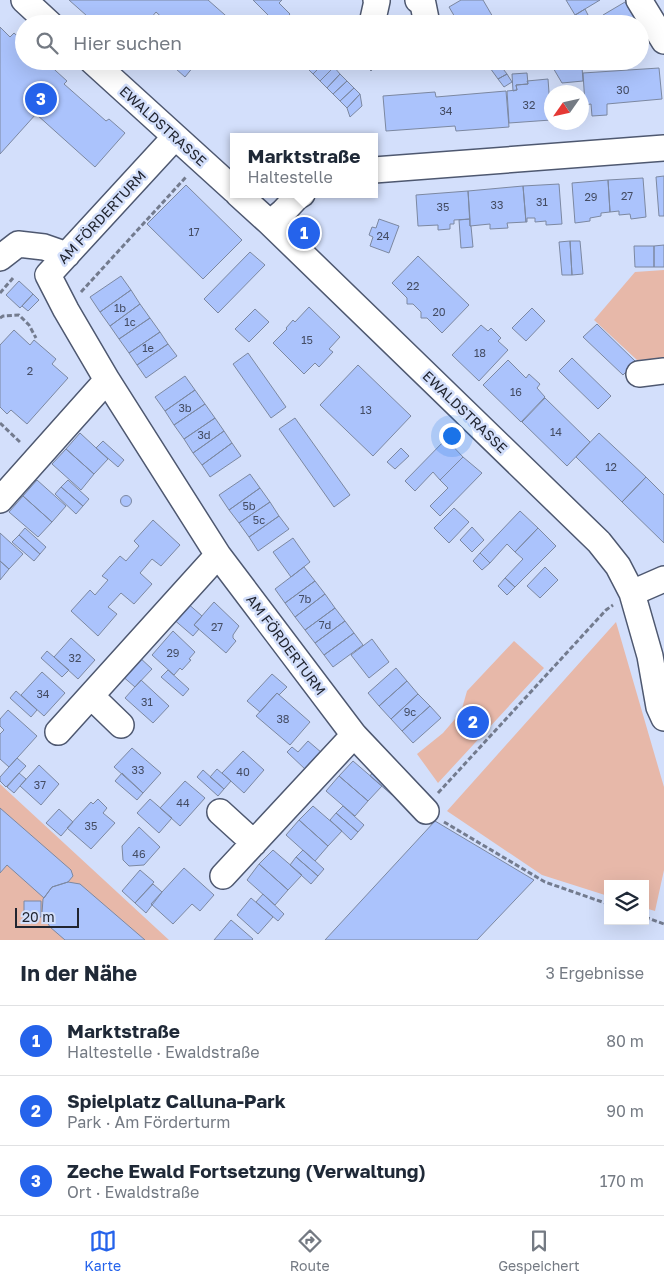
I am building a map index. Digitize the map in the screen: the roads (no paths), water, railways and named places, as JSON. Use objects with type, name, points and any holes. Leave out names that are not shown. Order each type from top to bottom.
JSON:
[{"type":"street","points":[[24,0],[40,15]]},
{"type":"street","points":[[418,0],[423,4],[425,15]]},
{"type":"street","points":[[639,0],[648,15]]},
{"type":"street","points":[[649,17],[664,42]]},
{"type":"street","name":"EWALDSTRASSE","points":[[102,70],[230,186]]},
{"type":"street","name":"AM FÖRDERTURM","points":[[175,137],[48,275],[106,380],[218,555],[354,735],[426,811]]},
{"type":"street","points":[[378,170],[664,148]]},
{"type":"street","name":"EWALDSTRASSE","points":[[242,198],[599,542],[618,566],[632,593],[650,656],[659,707],[664,718]]},
{"type":"street","points":[[270,223],[284,212],[296,198]]},
{"type":"street","points":[[0,258],[18,244],[44,246],[67,256]]},
{"type":"street","points":[[639,374],[664,371]]},
{"type":"street","points":[[0,500],[106,380]]},
{"type":"street","points":[[58,732],[218,555]]},
{"type":"street","points":[[632,593],[664,579]]},
{"type":"street","name":"EWALDSTRASSE","points":[[650,656],[664,684]]},
{"type":"street","points":[[91,696],[121,725]]},
{"type":"street","points":[[223,876],[354,735]]},
{"type":"street","points":[[220,812],[254,843]]},
{"type":"place","name":"Zeche Ewald Fortsetzung (Verwaltung)","points":[[41,99]]},
{"type":"place","name":"Marktstraße","points":[[304,233]]},
{"type":"place","name":"Spielplatz Calluna-Park","points":[[473,722]]}]
